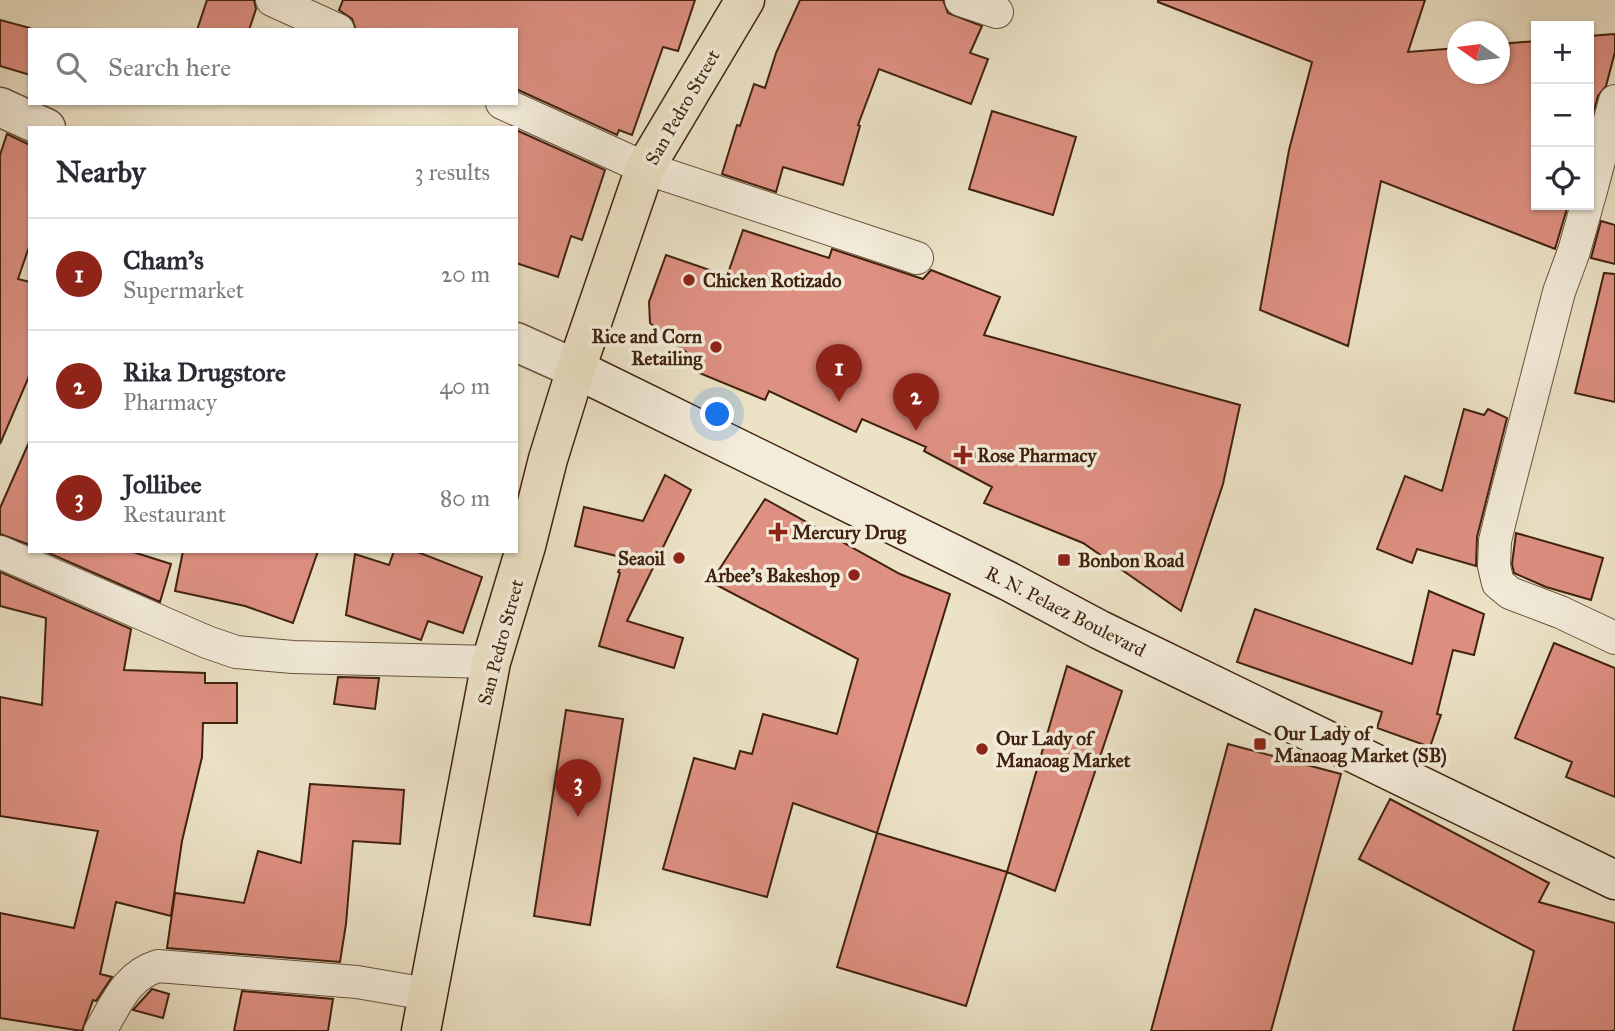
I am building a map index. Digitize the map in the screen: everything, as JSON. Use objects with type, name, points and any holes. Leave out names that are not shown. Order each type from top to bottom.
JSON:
[{"type":"main road","name":"San Pedro Street","points":[[421,1031],[491,662],[576,369],[645,168],[745,0]]},
{"type":"main road","points":[[0,107],[42,126]]},
{"type":"main road","name":"R. N. Pelaez Boulevard","points":[[518,343],[1008,580],[1100,630],[1615,880]]},
{"type":"street","points":[[272,0],[334,28]]},
{"type":"street","points":[[961,0],[997,12]]},
{"type":"street","points":[[1594,179],[1615,101]]},
{"type":"street","points":[[506,105],[645,168],[917,258]]},
{"type":"street","points":[[1586,210],[1559,292],[1506,496],[1495,541],[1494,566],[1498,583],[1510,593],[1560,612],[1615,638]]},
{"type":"street","points":[[0,552],[207,642],[236,652],[293,657],[491,662]]},
{"type":"street","points":[[100,1031],[130,981],[143,971],[158,966],[357,982],[427,994]]},
{"type":"building","points":[[207,0],[254,0],[256,9],[250,28],[198,28]]},
{"type":"building","points":[[343,0],[695,0],[678,51],[663,47],[632,135],[619,130],[617,135],[518,90],[518,28],[355,28],[352,19],[339,10]]},
{"type":"building","points":[[800,0],[943,0],[948,13],[982,26],[970,53],[988,59],[971,104],[879,69],[858,125],[860,126],[843,185],[783,167],[776,192],[722,174],[737,125],[740,126],[754,84],[765,88],[776,53]]},
{"type":"building","points":[[1425,0],[1408,52],[1447,49],[1447,84],[1510,84],[1510,43],[1531,41],[1531,210],[1567,210],[1555,249],[1381,181],[1348,346],[1260,310],[1289,150],[1312,62],[1158,2]]},
{"type":"building","points":[[0,20],[30,28],[28,74],[0,66]]},
{"type":"building","points":[[1615,34],[1615,52],[1606,86],[1598,96],[1594,110],[1594,84],[1594,36]]},
{"type":"building","points":[[992,111],[1076,137],[1053,215],[969,189]]},
{"type":"building","points":[[518,131],[605,170],[582,240],[571,236],[558,277],[518,264]]},
{"type":"building","points":[[7,134],[28,144],[28,250],[18,279],[28,282],[28,379],[0,444],[0,155]]},
{"type":"building","points":[[1601,221],[1615,225],[1615,264],[1591,258]]},
{"type":"building","points":[[743,230],[829,258],[832,249],[923,279],[931,270],[1000,297],[984,335],[1240,405],[1223,484],[1181,611],[1083,543],[984,503],[992,487],[924,451],[926,447],[862,419],[856,432],[769,391],[765,400],[692,370],[696,360],[650,323],[649,302],[666,255],[727,276]]},
{"type":"building","points":[[1604,273],[1615,274],[1615,402],[1575,393]]},
{"type":"building","points":[[1464,409],[1484,415],[1488,409],[1507,418],[1477,537],[1476,566],[1417,549],[1412,563],[1377,549],[1405,476],[1442,491]]},
{"type":"building","points":[[28,445],[28,544],[0,534],[0,508]]},
{"type":"building","points":[[665,475],[691,490],[627,621],[683,638],[674,668],[599,646],[620,573],[618,572],[625,558],[575,546],[584,507],[643,521]]},
{"type":"building","points":[[765,499],[900,574],[950,594],[877,833],[793,803],[767,897],[663,869],[694,758],[735,769],[740,751],[752,754],[763,714],[837,734],[858,659],[711,582]]},
{"type":"building","points":[[1516,533],[1603,558],[1591,600],[1546,587],[1514,573],[1512,564]]},
{"type":"building","points":[[49,553],[136,553],[171,564],[160,602]]},
{"type":"building","points":[[183,553],[317,553],[293,623],[245,606],[175,591]]},
{"type":"building","points":[[393,553],[420,553],[482,577],[463,633],[428,621],[421,640],[346,615],[355,554],[389,565]]},
{"type":"building","points":[[0,572],[131,629],[124,670],[205,673],[205,683],[237,683],[237,723],[203,723],[202,757],[182,841],[171,916],[116,902],[100,974],[112,977],[96,1001],[93,1000],[82,1031],[0,1018],[0,913],[74,928],[98,831],[0,816],[0,697],[42,705],[46,618],[0,606]]},
{"type":"building","points":[[1429,591],[1484,614],[1474,655],[1453,650],[1437,714],[1441,715],[1430,747],[1377,728],[1382,712],[1237,662],[1255,609],[1412,664]]},
{"type":"building","points":[[1554,643],[1615,668],[1615,797],[1566,777],[1572,762],[1515,738]]},
{"type":"building","points":[[1067,666],[1122,691],[1055,891],[1007,872]]},
{"type":"building","points":[[338,677],[379,678],[375,709],[334,704]]},
{"type":"building","points":[[566,710],[623,719],[590,925],[534,916]]},
{"type":"building","points":[[1228,744],[1341,774],[1271,1031],[1151,1031]]},
{"type":"building","points":[[310,784],[404,790],[400,844],[353,841],[340,962],[167,948],[175,893],[244,903],[258,851],[301,863]]},
{"type":"building","points":[[1390,799],[1549,883],[1539,902],[1615,923],[1615,1031],[1513,1031],[1534,951],[1359,859]]},
{"type":"building","points":[[877,833],[1007,872],[966,1006],[837,967]]},
{"type":"building","points":[[152,989],[169,994],[163,1018],[133,1010]]},
{"type":"building","points":[[242,991],[333,999],[328,1031],[234,1031]]},
{"type":"place","name":"Chicken Rotizado","points":[[689,280]]},
{"type":"place","name":"Rice and Corn Retailing","points":[[716,347]]},
{"type":"place","name":"Cham's","points":[[839,402]]},
{"type":"place","name":"Rika Drugstore","points":[[916,431]]},
{"type":"place","name":"Rose Pharmacy","points":[[963,455]]},
{"type":"place","name":"Mercury Drug","points":[[778,532]]},
{"type":"place","name":"Seaoil","points":[[679,558]]},
{"type":"place","name":"Bonbon Road","points":[[1064,560]]},
{"type":"place","name":"Arbee's Bakeshop","points":[[854,575]]},
{"type":"place","name":"Our Lady of Manaoag Market (SB)","points":[[1260,744]]},
{"type":"place","name":"Our Lady of Manaoag Market","points":[[982,749]]},
{"type":"place","name":"Jollibee","points":[[578,817]]}]
